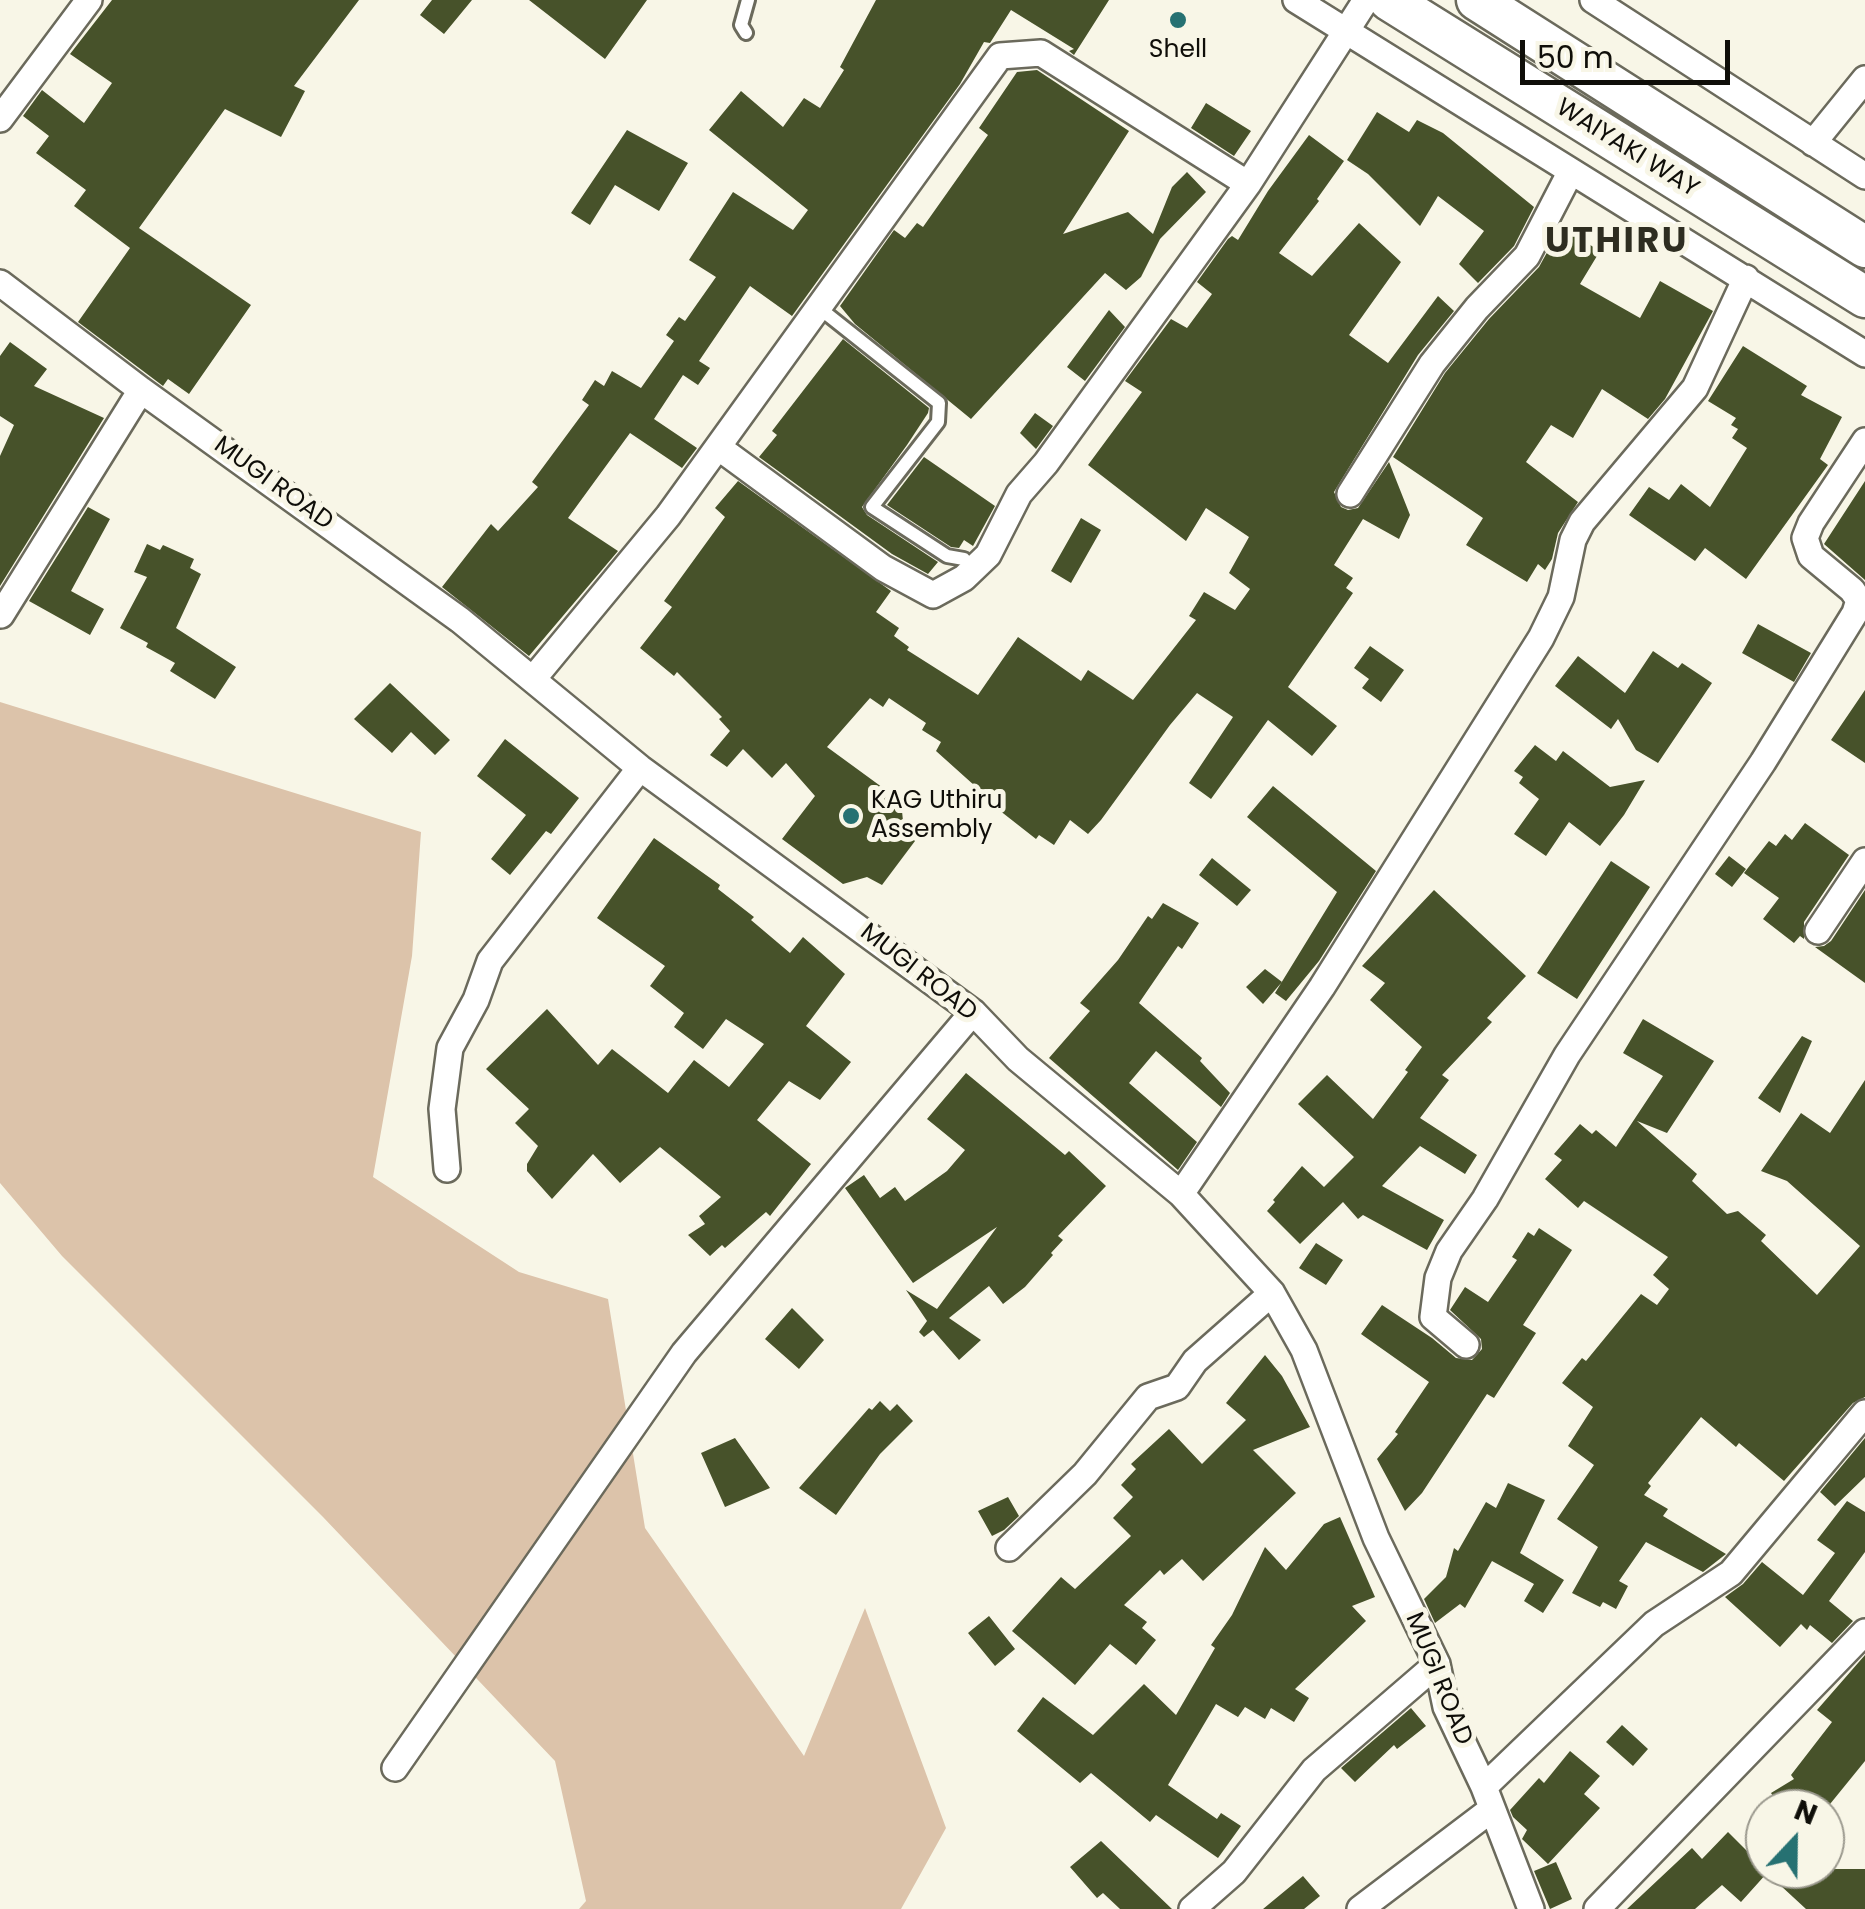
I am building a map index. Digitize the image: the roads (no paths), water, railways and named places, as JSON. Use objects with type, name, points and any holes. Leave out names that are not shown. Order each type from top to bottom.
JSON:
[{"type":"highway","name":"WAIYAKI WAY","points":[[1389,0],[1865,297]]},
{"type":"highway","name":"WAIYAKI WAY","points":[[1477,0],[1865,246]]},
{"type":"street","points":[[0,119],[89,0]]},
{"type":"street","points":[[1296,0],[1865,354]]},
{"type":"street","points":[[718,447],[883,568],[933,595],[964,578],[988,556],[1019,494],[1248,184],[1366,0]]},
{"type":"street","points":[[1593,0],[1865,176]]},
{"type":"street","points":[[533,679],[668,516],[1000,56],[1041,52],[1248,184]]},
{"type":"street","points":[[1813,143],[1865,79]]},
{"type":"street","points":[[1350,494],[1432,364],[1526,256],[1571,171]]},
{"type":"street","points":[[1181,1194],[1322,987],[1541,638],[1562,597],[1573,540],[1582,522],[1695,388],[1746,278]]},
{"type":"street","name":"MUGI ROAD","points":[[0,283],[460,620],[640,768],[973,1012],[1018,1060],[1181,1194],[1272,1293],[1304,1350],[1376,1538],[1437,1664],[1446,1707],[1532,1909]]},
{"type":"street","points":[[1,615],[141,390]]},
{"type":"street","points":[[1466,1345],[1433,1317],[1438,1278],[1449,1250],[1485,1198],[1567,1055],[1763,762],[1855,613],[1860,600],[1811,556],[1806,538],[1811,523],[1865,442]]},
{"type":"street","points":[[447,1168],[442,1109],[450,1048],[476,1000],[490,961],[640,768]]},
{"type":"street","points":[[1818,931],[1865,862]]},
{"type":"street","points":[[395,1768],[684,1354],[973,1012]]},
{"type":"street","points":[[1009,1548],[1085,1474],[1148,1397],[1177,1387],[1195,1362],[1272,1293]]},
{"type":"street","points":[[1360,1909],[1488,1798],[1654,1624],[1731,1573],[1865,1413]]},
{"type":"street","points":[[1597,1909],[1865,1632]]},
{"type":"street","points":[[1192,1909],[1234,1872],[1257,1840],[1270,1831],[1314,1770],[1437,1664]]},
{"type":"lane","points":[[746,33],[741,25],[748,0]]},
{"type":"lane","points":[[818,307],[939,403],[938,422],[872,507],[947,556],[964,558]]},
{"type":"place","name":"Shell","points":[[1178,20]]},
{"type":"place","name":"KAG Uthiru Assembly","points":[[851,816]]},
{"type":"district","name":"UTHIRU","points":[[1617,243]]}]
